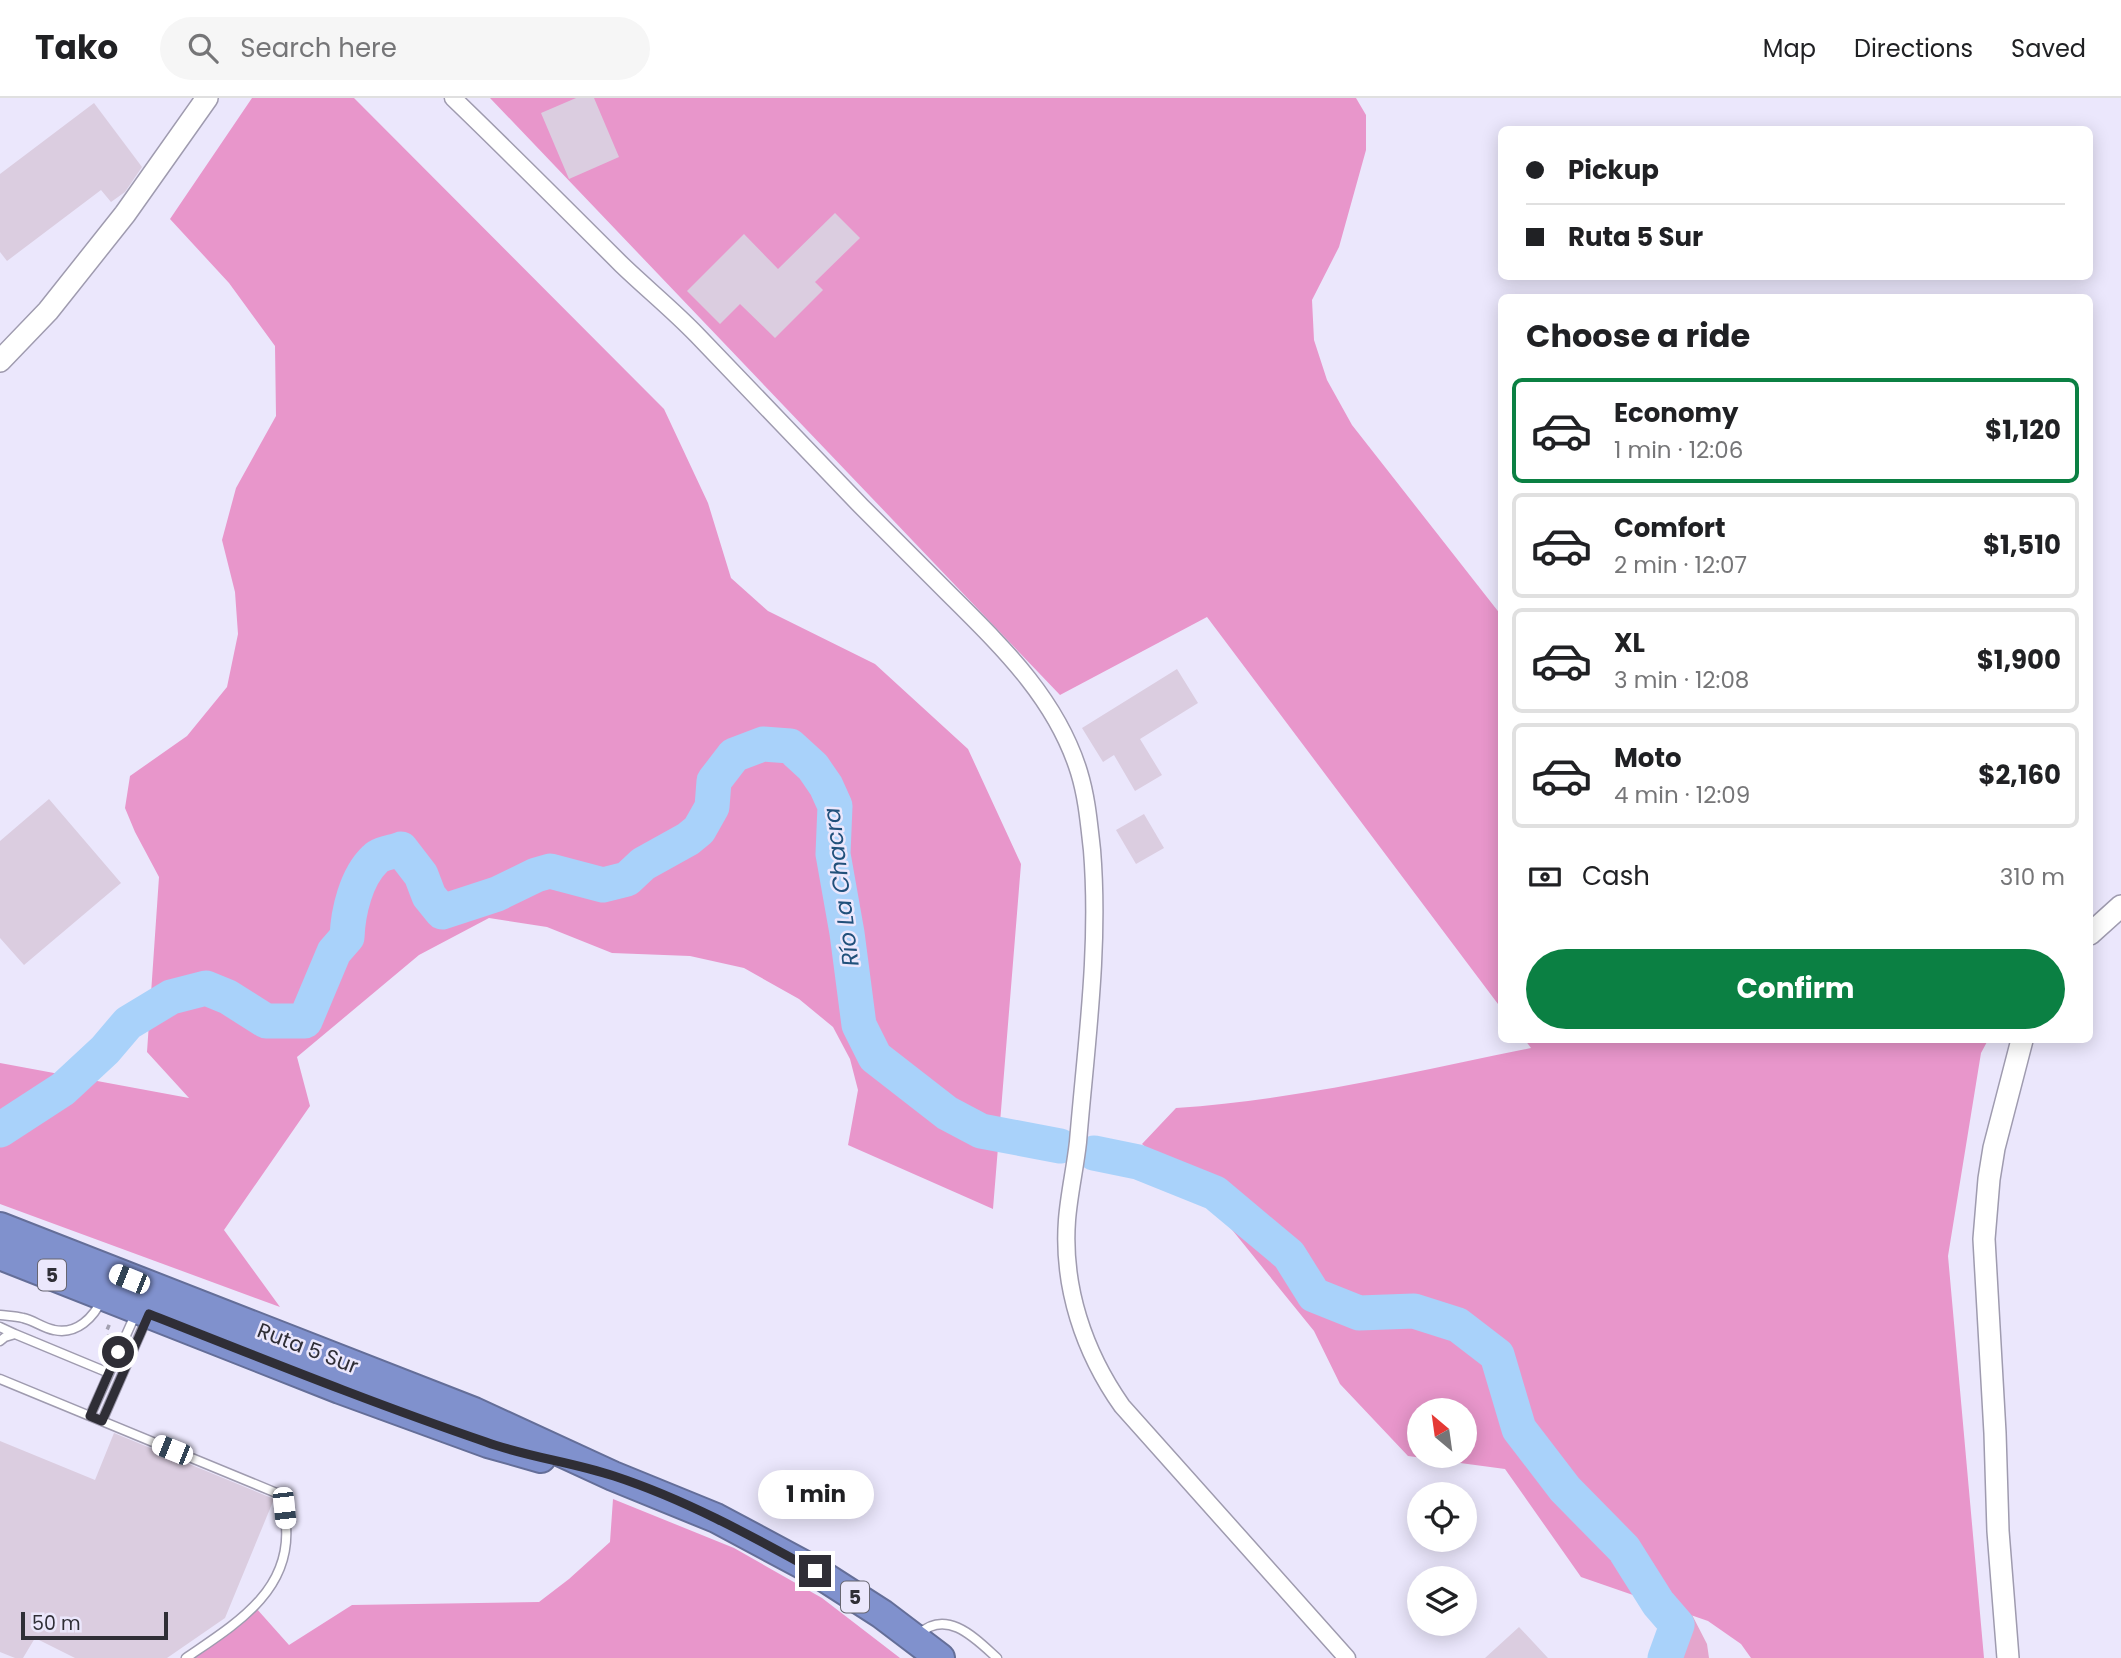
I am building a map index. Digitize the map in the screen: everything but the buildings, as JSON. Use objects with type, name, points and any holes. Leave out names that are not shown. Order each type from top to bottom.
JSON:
[{"type":"highway","name":"Ruta 5 Sur","points":[[0,1227],[79,1258],[145,1303],[340,1389],[488,1443],[613,1476],[716,1518],[766,1543],[849,1592],[940,1658]]},
{"type":"highway","name":"Ruta 5 Sur","points":[[0,1255],[104,1296],[145,1303]]},
{"type":"highway","points":[[79,1258],[96,1275],[104,1296]]},
{"type":"street","points":[[0,361],[48,311],[125,214],[207,98]]},
{"type":"street","points":[[453,98],[625,268],[697,335],[733,375],[976,621],[1036,687],[1061,727],[1080,774],[1086,801],[1095,915],[1076,1167],[1067,1224],[1069,1273],[1076,1311],[1098,1367],[1131,1418],[1347,1658]]},
{"type":"street","points":[[2093,931],[2121,906]]},
{"type":"street","points":[[2008,1658],[1998,1531],[1984,1239],[1994,1148],[2021,1043]]},
{"type":"lane","points":[[0,1315],[24,1318],[54,1330],[72,1329],[95,1314],[104,1296]]},
{"type":"lane","points":[[90,1416],[145,1303]]},
{"type":"lane","points":[[102,1421],[145,1303]]},
{"type":"lane","points":[[0,1327],[109,1373]]},
{"type":"lane","points":[[0,1341],[15,1334]]},
{"type":"lane","points":[[0,1379],[279,1494],[287,1540],[285,1556],[269,1589],[246,1616],[186,1658]]},
{"type":"lane","points":[[914,1638],[927,1626],[952,1625],[971,1635],[997,1658]]},
{"type":"shaded area","points":[[252,98],[354,98],[664,409],[708,503],[731,578],[768,611],[875,664],[968,749],[1021,864],[993,1209],[848,1145],[858,1090],[850,1059],[833,1027],[799,999],[744,968],[690,956],[612,953],[547,927],[489,918],[419,955],[297,1057],[310,1106],[224,1230],[280,1307],[0,1204],[0,1063],[189,1098],[147,1052],[159,877],[125,808],[130,776],[187,736],[227,687],[238,634],[235,592],[222,540],[236,488],[276,416],[275,346],[229,283],[170,219]]},
{"type":"shaded area","points":[[490,98],[1356,98],[1366,115],[1366,150],[1339,247],[1312,300],[1314,340],[1327,380],[1352,425],[1498,611],[1498,1004],[1207,617],[1060,695]]},
{"type":"shaded area","points":[[1527,1043],[1986,1043],[1981,1053],[1948,1256],[1984,1658],[1751,1658],[1741,1644],[1708,1621],[1581,1577],[1505,1469],[1477,1465],[1477,1398],[1407,1398],[1407,1455],[1340,1384],[1314,1331],[1212,1205],[1142,1144],[1176,1108],[1310,1092],[1531,1048]]},
{"type":"shaded area","points":[[613,1499],[734,1548],[822,1598],[900,1658],[185,1658],[256,1608],[289,1645],[352,1605],[539,1602],[610,1542]]},
{"type":"shaded area","points":[[1688,1607],[1707,1644],[1709,1658],[1665,1658],[1666,1644],[1681,1624],[1678,1609]]},
{"type":"waterway","name":"Río La Chacra","points":[[0,1130],[63,1089],[105,1050],[128,1023],[171,997],[206,988],[228,997],[266,1021],[305,1021],[334,952],[347,937],[351,906],[358,885],[368,866],[381,855],[401,849],[421,875],[429,896],[442,912],[497,894],[550,871],[603,885],[627,879],[643,864],[699,830],[712,807],[714,781],[734,755],[763,744],[790,746],[813,767],[835,806],[833,854],[859,1025],[875,1057],[947,1113],[981,1131],[1060,1146]]},
{"type":"waterway","name":"Río La Chacra","points":[[1094,1153],[1138,1162],[1215,1193],[1289,1255],[1314,1295],[1359,1313],[1414,1311],[1458,1325],[1497,1355],[1519,1429],[1565,1489],[1624,1549],[1658,1603],[1677,1625],[1665,1658]]},
{"type":"route","points":[[118,1352],[90,1416],[102,1421],[149,1314],[340,1389],[488,1443],[613,1476],[665,1496],[716,1518],[815,1571]]}]
